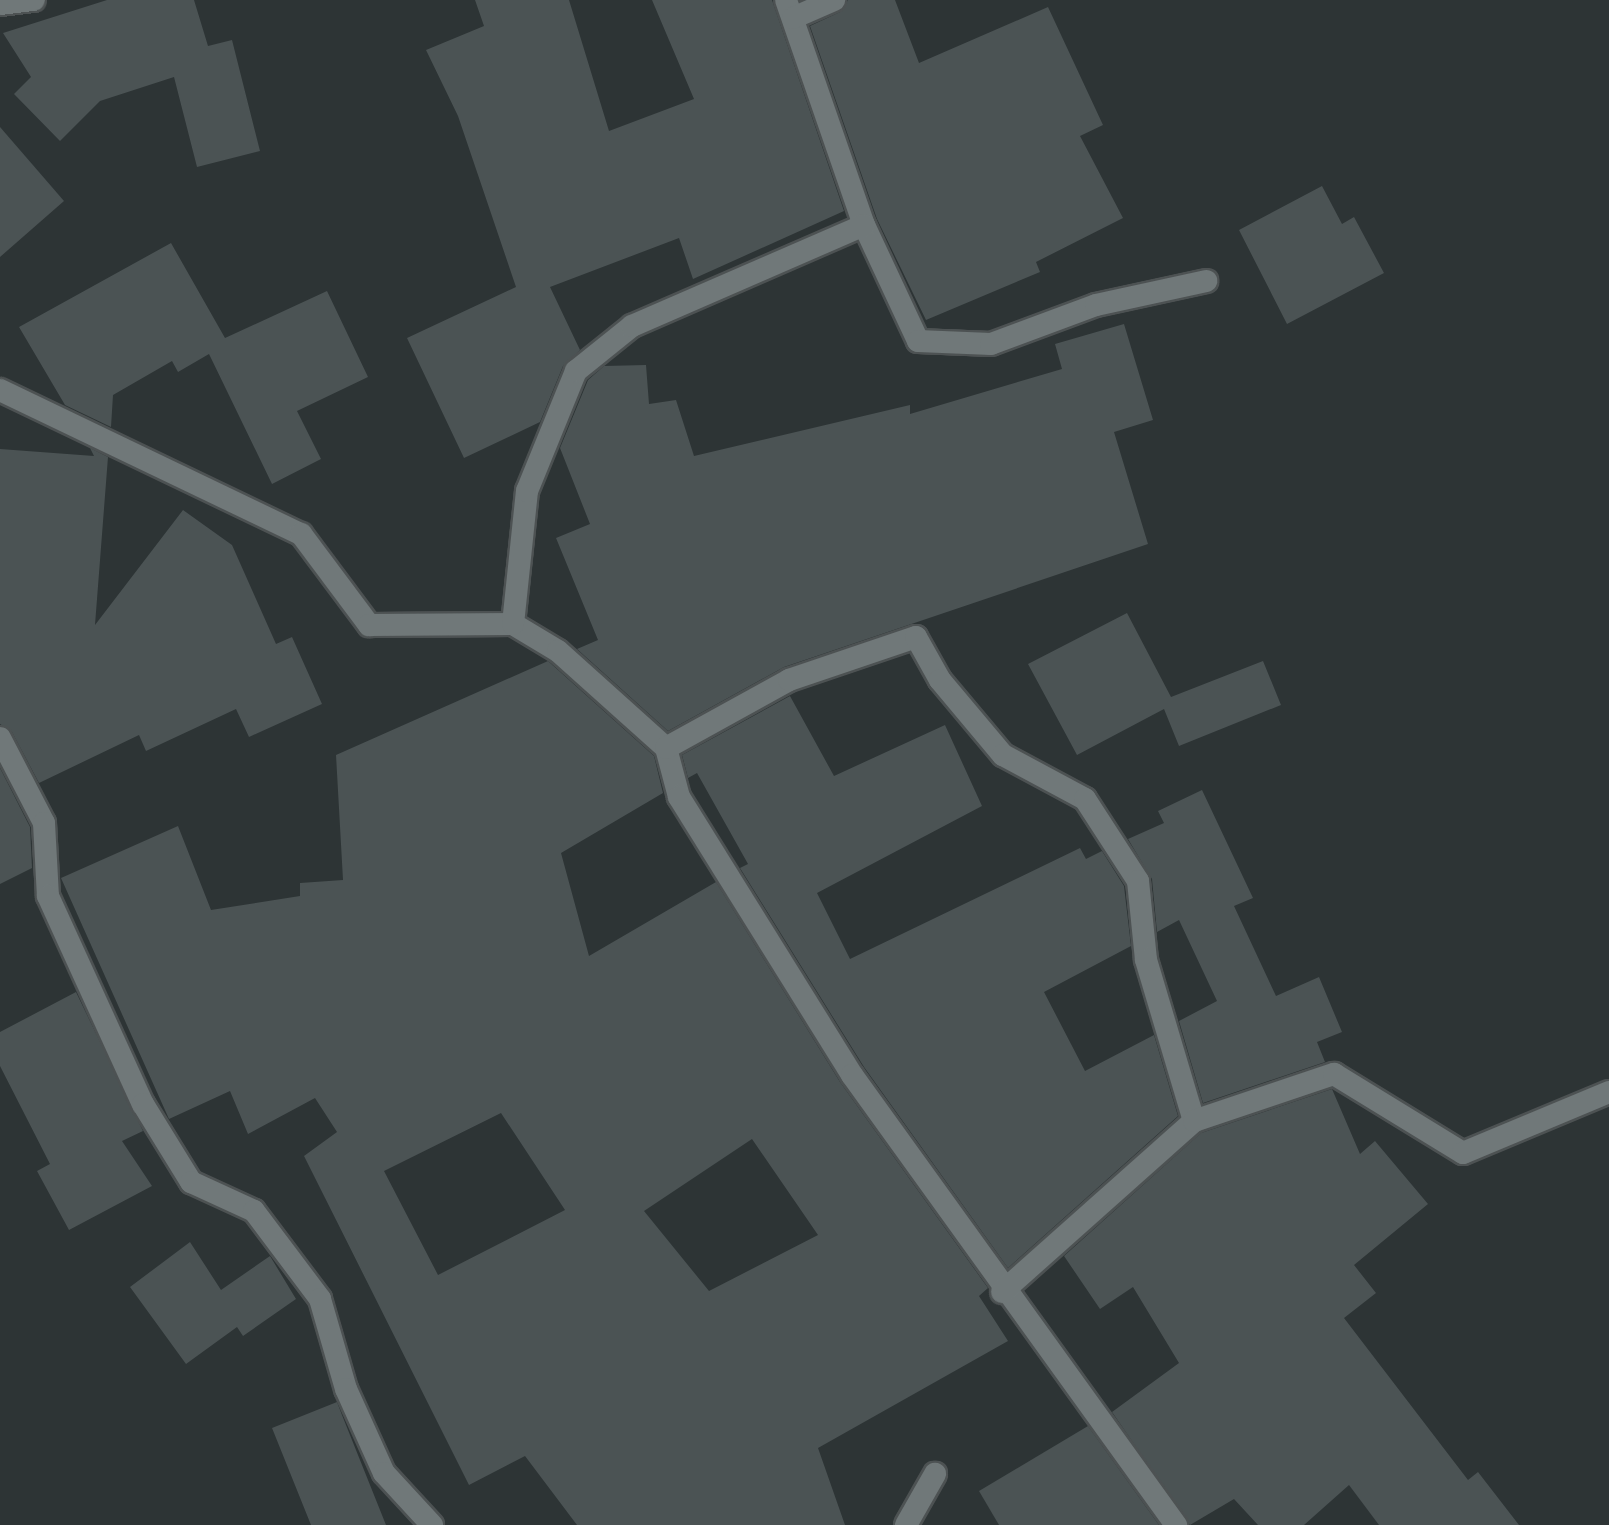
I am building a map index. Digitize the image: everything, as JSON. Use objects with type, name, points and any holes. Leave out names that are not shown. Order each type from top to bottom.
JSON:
[{"type":"street","points":[[0,4],[34,0]]},
{"type":"street","points":[[834,0],[790,9],[864,225],[918,341],[991,344],[1096,305],[1206,281]]},
{"type":"street","points":[[513,624],[527,491],[576,371],[632,326],[864,225]]},
{"type":"street","points":[[0,390],[301,534],[369,625],[513,624],[558,651],[666,748],[679,797],[852,1075],[1002,1292],[1176,1525]]},
{"type":"street","points":[[666,748],[789,680],[916,637],[940,680],[1003,755],[1085,799],[1138,881],[1146,960],[1194,1121]]},
{"type":"street","points":[[0,738],[44,823],[48,896],[143,1104],[191,1182],[254,1211],[320,1299],[346,1389],[384,1473],[432,1525]]},
{"type":"street","points":[[1002,1292],[1194,1121],[1334,1074],[1463,1153],[1609,1092]]},
{"type":"street","points":[[906,1525],[935,1474]]},
{"type":"building","points":[[107,0],[194,0],[208,46],[232,40],[260,151],[197,167],[174,77],[100,101],[60,141],[14,94],[31,77],[3,33]]},
{"type":"building","points":[[475,0],[569,0],[609,131],[694,99],[652,0],[772,0],[844,211],[693,279],[679,238],[550,287],[580,350],[563,366],[540,422],[464,458],[407,338],[516,287],[458,116],[426,50],[484,26]]},
{"type":"building","points":[[848,0],[895,0],[919,63],[1048,7],[1103,125],[1080,136],[1123,218],[1036,262],[1040,272],[926,320],[877,219],[810,26],[840,12]]},
{"type":"building","points":[[0,127],[64,201],[0,257]]},
{"type":"building","points":[[1322,186],[1342,224],[1354,217],[1384,273],[1287,324],[1239,230]]},
{"type":"building","points":[[171,243],[225,338],[327,291],[368,377],[297,411],[321,459],[272,484],[209,354],[178,372],[172,361],[113,395],[111,427],[65,405],[19,327]]},
{"type":"building","points":[[1124,324],[1153,420],[1114,432],[1148,544],[784,667],[668,731],[577,649],[598,640],[556,538],[590,524],[560,448],[588,380],[604,366],[646,365],[649,404],[676,400],[694,456],[910,405],[910,414],[1062,369],[1055,344]]},
{"type":"building","points":[[90,448],[108,457],[95,625],[183,510],[232,545],[276,644],[292,637],[322,704],[249,737],[236,709],[146,751],[139,735],[39,783],[12,732],[0,724],[0,449],[94,456]]},
{"type":"building","points":[[1127,613],[1171,697],[1263,661],[1281,705],[1179,746],[1164,709],[1077,755],[1028,664]]},
{"type":"building","points":[[548,661],[654,756],[663,793],[561,853],[589,956],[716,882],[840,1082],[988,1288],[979,1296],[1008,1341],[818,1448],[845,1525],[577,1525],[525,1456],[469,1485],[304,1156],[337,1132],[315,1098],[248,1134],[230,1091],[169,1119],[61,878],[178,826],[211,910],[300,896],[300,883],[343,880],[336,755]],"holes":[[[501,1113],[565,1210],[438,1275],[384,1171]],[[752,1139],[818,1235],[709,1291],[644,1211]]]},
{"type":"building","points":[[790,696],[834,776],[945,725],[982,806],[817,893],[850,959],[1080,848],[1086,859],[1102,851],[1124,886],[1131,946],[1044,992],[1085,1071],[1154,1035],[1178,1116],[1008,1268],[864,1067],[740,868],[748,864],[697,773],[688,778],[682,755]]},
{"type":"building","points":[[0,768],[30,827],[32,868],[0,884]]},
{"type":"building","points":[[1202,790],[1253,898],[1234,906],[1276,996],[1319,977],[1342,1032],[1317,1042],[1325,1062],[1203,1103],[1179,1021],[1217,1001],[1179,920],[1157,932],[1152,879],[1128,839],[1164,823],[1158,811]]},
{"type":"building","points":[[76,992],[143,1131],[122,1141],[152,1186],[69,1230],[37,1171],[50,1164],[0,1066],[0,1032]]},
{"type":"building","points":[[1332,1089],[1360,1154],[1375,1141],[1428,1204],[1354,1265],[1376,1293],[1344,1318],[1468,1480],[1478,1472],[1519,1525],[1379,1525],[1349,1485],[1304,1525],[1258,1525],[1234,1499],[1190,1525],[1112,1412],[1179,1363],[1133,1287],[1100,1309],[1064,1256],[1201,1133]]},
{"type":"building","points":[[190,1242],[221,1290],[270,1256],[296,1299],[243,1336],[237,1327],[186,1364],[130,1287]]},
{"type":"building","points":[[337,1402],[386,1525],[311,1525],[272,1428]]},
{"type":"building","points":[[1088,1426],[1159,1525],[999,1525],[979,1491]]}]
